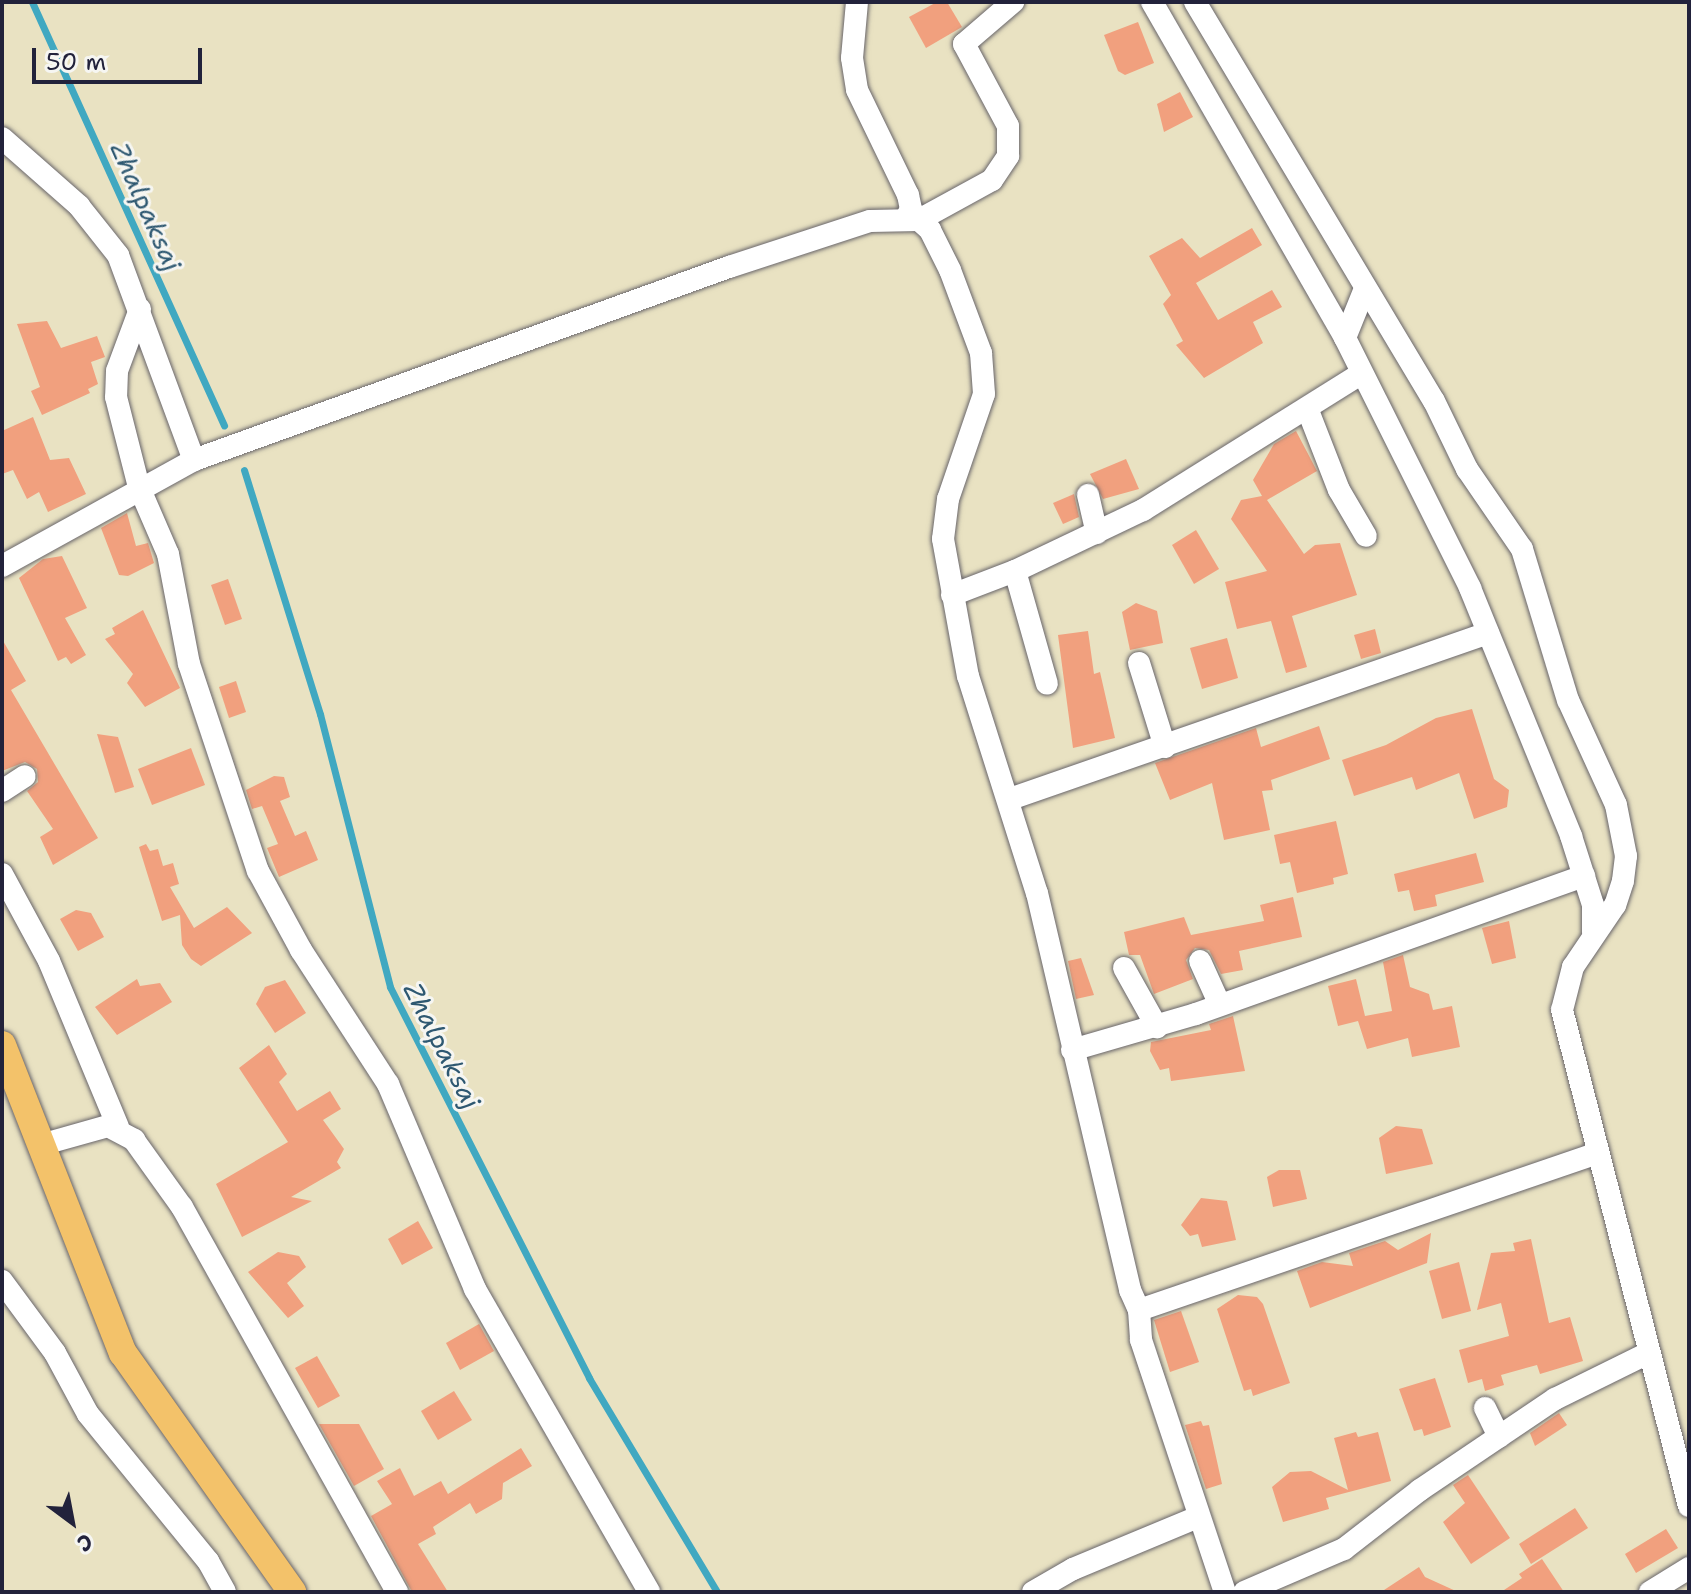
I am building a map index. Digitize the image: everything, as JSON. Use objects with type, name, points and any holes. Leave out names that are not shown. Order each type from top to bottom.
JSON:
[{"type":"main road","points":[[2,1045],[44,1144],[123,1353],[292,1592]]},
{"type":"street","points":[[857,2],[852,58],[857,90],[908,195],[912,219]]},
{"type":"street","points":[[2,566],[139,487],[194,460],[700,277],[870,221],[912,219],[992,180],[1008,156],[1008,126],[964,44],[1013,2]]},
{"type":"street","points":[[1152,2],[1345,338],[1488,633],[1584,876],[1593,932]]},
{"type":"street","points":[[1195,2],[1364,291],[1434,401],[1467,469],[1522,549],[1568,700],[1616,805],[1626,856],[1623,881],[1615,905],[1593,932],[1573,967],[1562,1010],[1595,1154],[1689,1506]]},
{"type":"street","points":[[2,138],[102,231],[140,309],[194,460]]},
{"type":"street","points":[[912,219],[930,230],[950,270],[981,353],[984,394],[944,519],[952,595],[968,676],[1010,799],[1139,1310],[1141,1340],[1225,1592]]},
{"type":"street","points":[[1345,338],[1364,291]]},
{"type":"street","points":[[140,309],[115,383],[139,487],[168,554],[189,664],[258,871],[301,950],[388,1084],[475,1289],[649,1592]]},
{"type":"street","points":[[952,595],[1015,571],[1155,503],[1362,373]]},
{"type":"street","points":[[1307,408],[1339,490],[1366,536]]},
{"type":"street","points":[[1088,495],[1097,533]]},
{"type":"street","points":[[1015,571],[1047,684]]},
{"type":"street","points":[[1010,799],[1488,633]]},
{"type":"street","points":[[1139,663],[1165,747]]},
{"type":"street","points":[[2,791],[25,776]]},
{"type":"street","points":[[2,874],[49,961],[118,1127],[134,1140],[182,1207],[397,1592]]},
{"type":"street","points":[[1072,1050],[1157,1027],[1584,876]]},
{"type":"street","points":[[1200,961],[1220,1005]]},
{"type":"street","points":[[1124,968],[1157,1027]]},
{"type":"street","points":[[44,1144],[91,1129],[118,1127]]},
{"type":"street","points":[[1139,1310],[1595,1154]]},
{"type":"street","points":[[2,1281],[55,1353],[88,1414],[208,1561],[225,1592]]},
{"type":"street","points":[[1244,1592],[1344,1549],[1499,1437],[1586,1380],[1648,1353]]},
{"type":"street","points":[[1485,1408],[1499,1437]]},
{"type":"street","points":[[1033,1592],[1073,1569],[1198,1517]]},
{"type":"street","points":[[1650,1592],[1689,1568]]},
{"type":"building","points":[[937,2],[947,2],[962,27],[926,48],[909,17]]},
{"type":"building","points":[[1138,22],[1154,63],[1125,75],[1118,71],[1104,35]]},
{"type":"building","points":[[1180,92],[1193,117],[1164,132],[1157,104]]},
{"type":"building","points":[[1252,228],[1262,245],[1196,283],[1218,320],[1272,290],[1282,307],[1253,322],[1263,343],[1204,378],[1176,345],[1183,341],[1163,304],[1171,295],[1149,256],[1182,238],[1200,258]]},
{"type":"building","points":[[47,321],[61,348],[97,336],[105,357],[91,362],[98,384],[88,389],[90,393],[42,415],[31,391],[40,387],[17,324]]},
{"type":"building","points":[[33,417],[50,460],[69,458],[86,494],[48,512],[39,492],[27,499],[13,470],[2,474],[2,431]]},
{"type":"building","points":[[1296,431],[1317,471],[1267,500],[1304,554],[1315,545],[1340,543],[1357,595],[1292,616],[1307,667],[1286,673],[1271,621],[1237,629],[1225,582],[1267,571],[1231,519],[1241,500],[1262,496],[1253,480],[1274,444]]},
{"type":"building","points":[[1126,459],[1139,489],[1103,499],[1090,474]]},
{"type":"building","points":[[1074,494],[1079,517],[1063,524],[1053,503]]},
{"type":"building","points":[[127,513],[136,546],[148,543],[154,563],[128,576],[119,575],[101,528]]},
{"type":"building","points":[[1196,530],[1219,569],[1194,584],[1172,545]]},
{"type":"building","points":[[62,556],[87,608],[65,618],[86,655],[71,664],[66,657],[58,661],[19,578],[43,559]]},
{"type":"building","points":[[228,579],[242,619],[225,625],[211,585]]},
{"type":"building","points":[[1136,603],[1157,611],[1163,643],[1130,650],[1122,612]]},
{"type":"building","points":[[143,610],[180,688],[145,707],[127,683],[133,674],[105,639],[115,634],[112,628]]},
{"type":"building","points":[[1375,629],[1381,653],[1361,659],[1354,635]]},
{"type":"building","points":[[1088,631],[1094,674],[1100,672],[1115,738],[1073,748],[1058,635]]},
{"type":"building","points":[[1227,638],[1238,678],[1202,689],[1190,648]]},
{"type":"building","points":[[2,639],[26,681],[11,690],[98,838],[53,865],[40,837],[53,829],[27,791],[38,782],[37,769],[25,762],[2,771]]},
{"type":"building","points":[[236,681],[246,712],[229,718],[219,687]]},
{"type":"building","points":[[1472,709],[1494,779],[1509,790],[1507,807],[1474,819],[1459,773],[1416,790],[1412,777],[1354,796],[1342,760],[1386,745],[1436,718]]},
{"type":"building","points":[[1319,726],[1330,759],[1271,780],[1273,790],[1262,791],[1270,830],[1224,840],[1212,783],[1170,800],[1155,763],[1256,728],[1261,747]]},
{"type":"building","points":[[97,734],[118,737],[134,787],[115,793]]},
{"type":"building","points":[[191,748],[205,785],[152,805],[138,769]]},
{"type":"building","points":[[274,776],[284,777],[290,797],[280,801],[295,836],[306,831],[318,860],[279,877],[267,848],[278,844],[262,806],[252,809],[246,790]]},
{"type":"building","points":[[1336,821],[1348,874],[1333,878],[1334,884],[1297,893],[1290,862],[1280,864],[1274,835]]},
{"type":"building","points":[[146,844],[150,851],[158,849],[163,866],[173,863],[179,884],[170,887],[194,928],[227,907],[252,933],[201,966],[191,959],[182,945],[180,915],[162,921],[139,847]]},
{"type":"building","points":[[1476,853],[1484,882],[1435,895],[1437,906],[1414,911],[1409,890],[1398,892],[1394,874]]},
{"type":"building","points":[[1293,897],[1302,937],[1239,951],[1243,970],[1221,974],[1209,950],[1195,948],[1186,960],[1193,979],[1154,994],[1140,955],[1129,955],[1124,932],[1184,917],[1191,935],[1264,921],[1260,905]]},
{"type":"building","points":[[76,910],[91,913],[104,937],[78,951],[60,919]]},
{"type":"building","points":[[1509,921],[1516,958],[1492,964],[1482,928]]},
{"type":"building","points":[[1403,955],[1410,987],[1429,994],[1433,1010],[1452,1006],[1460,1047],[1412,1057],[1408,1038],[1367,1049],[1358,1021],[1338,1026],[1328,986],[1356,979],[1365,1016],[1392,1011],[1383,962]]},
{"type":"building","points":[[1081,958],[1094,995],[1076,999],[1068,961]]},
{"type":"building","points":[[137,979],[140,986],[160,983],[172,1002],[117,1035],[95,1007]]},
{"type":"building","points":[[285,980],[306,1013],[275,1033],[256,1004],[265,987]]},
{"type":"building","points":[[1233,1016],[1245,1071],[1171,1081],[1169,1068],[1160,1070],[1150,1051],[1151,1042],[1211,1030],[1209,1024]]},
{"type":"building","points":[[269,1045],[287,1074],[279,1082],[297,1111],[330,1091],[341,1109],[323,1120],[344,1149],[337,1162],[341,1168],[291,1197],[312,1201],[242,1237],[216,1184],[288,1142],[239,1068]]},
{"type":"building","points":[[1396,1126],[1422,1129],[1433,1164],[1386,1174],[1379,1138]]},
{"type":"building","points":[[1279,1170],[1300,1170],[1307,1199],[1273,1207],[1267,1177]]},
{"type":"building","points":[[1201,1198],[1227,1201],[1236,1240],[1202,1247],[1198,1234],[1190,1236],[1181,1225]]},
{"type":"building","points":[[418,1221],[433,1248],[402,1265],[388,1239]]},
{"type":"building","points":[[1431,1233],[1427,1263],[1310,1308],[1297,1271],[1322,1262],[1353,1266],[1349,1253],[1385,1241],[1398,1250]]},
{"type":"building","points":[[1531,1239],[1549,1323],[1570,1317],[1583,1361],[1540,1374],[1537,1365],[1501,1375],[1504,1385],[1485,1391],[1482,1379],[1468,1383],[1459,1350],[1509,1336],[1501,1303],[1477,1310],[1491,1253],[1515,1251],[1513,1243]]},
{"type":"building","points":[[278,1252],[299,1256],[306,1267],[287,1283],[304,1306],[288,1318],[248,1272]]},
{"type":"building","points":[[1459,1262],[1471,1311],[1442,1319],[1429,1271]]},
{"type":"building","points":[[1238,1295],[1257,1297],[1263,1304],[1290,1383],[1253,1396],[1251,1389],[1244,1391],[1217,1309]]},
{"type":"building","points":[[1181,1311],[1199,1362],[1170,1372],[1154,1320]]},
{"type":"building","points":[[479,1324],[494,1351],[460,1370],[446,1343]]},
{"type":"building","points":[[317,1356],[340,1396],[318,1408],[295,1368]]},
{"type":"building","points":[[1435,1378],[1451,1427],[1424,1436],[1422,1429],[1414,1431],[1399,1389]]},
{"type":"building","points":[[454,1391],[472,1420],[438,1440],[421,1411]]},
{"type":"building","points":[[1559,1413],[1567,1425],[1535,1446],[1530,1433]]},
{"type":"building","points":[[1201,1421],[1203,1426],[1209,1425],[1222,1484],[1206,1489],[1185,1425]]},
{"type":"building","points":[[319,1424],[359,1424],[384,1469],[354,1486]]},
{"type":"building","points":[[1356,1432],[1358,1437],[1378,1432],[1391,1481],[1326,1498],[1329,1509],[1283,1522],[1272,1487],[1290,1472],[1311,1471],[1348,1490],[1334,1438]]},
{"type":"building","points":[[521,1448],[532,1466],[503,1483],[502,1499],[476,1514],[470,1503],[433,1527],[436,1534],[418,1544],[448,1592],[412,1592],[371,1516],[392,1504],[377,1481],[400,1468],[414,1496],[441,1481],[448,1494]]},
{"type":"building","points":[[1468,1475],[1510,1538],[1471,1564],[1443,1522],[1465,1503],[1453,1485]]},
{"type":"building","points":[[1575,1508],[1588,1528],[1531,1564],[1519,1544]]},
{"type":"building","points":[[1666,1529],[1678,1548],[1636,1573],[1625,1554]]},
{"type":"building","points":[[1542,1559],[1564,1592],[1501,1592],[1522,1578],[1519,1574]]},
{"type":"building","points":[[1419,1567],[1425,1577],[1458,1592],[1381,1592]]},
{"type":"waterway","name":"Zhalpaksaj","points":[[32,2],[224,426]]},
{"type":"waterway","name":"Zhalpaksaj","points":[[244,470],[320,714],[390,987],[589,1378],[717,1592]]}]
